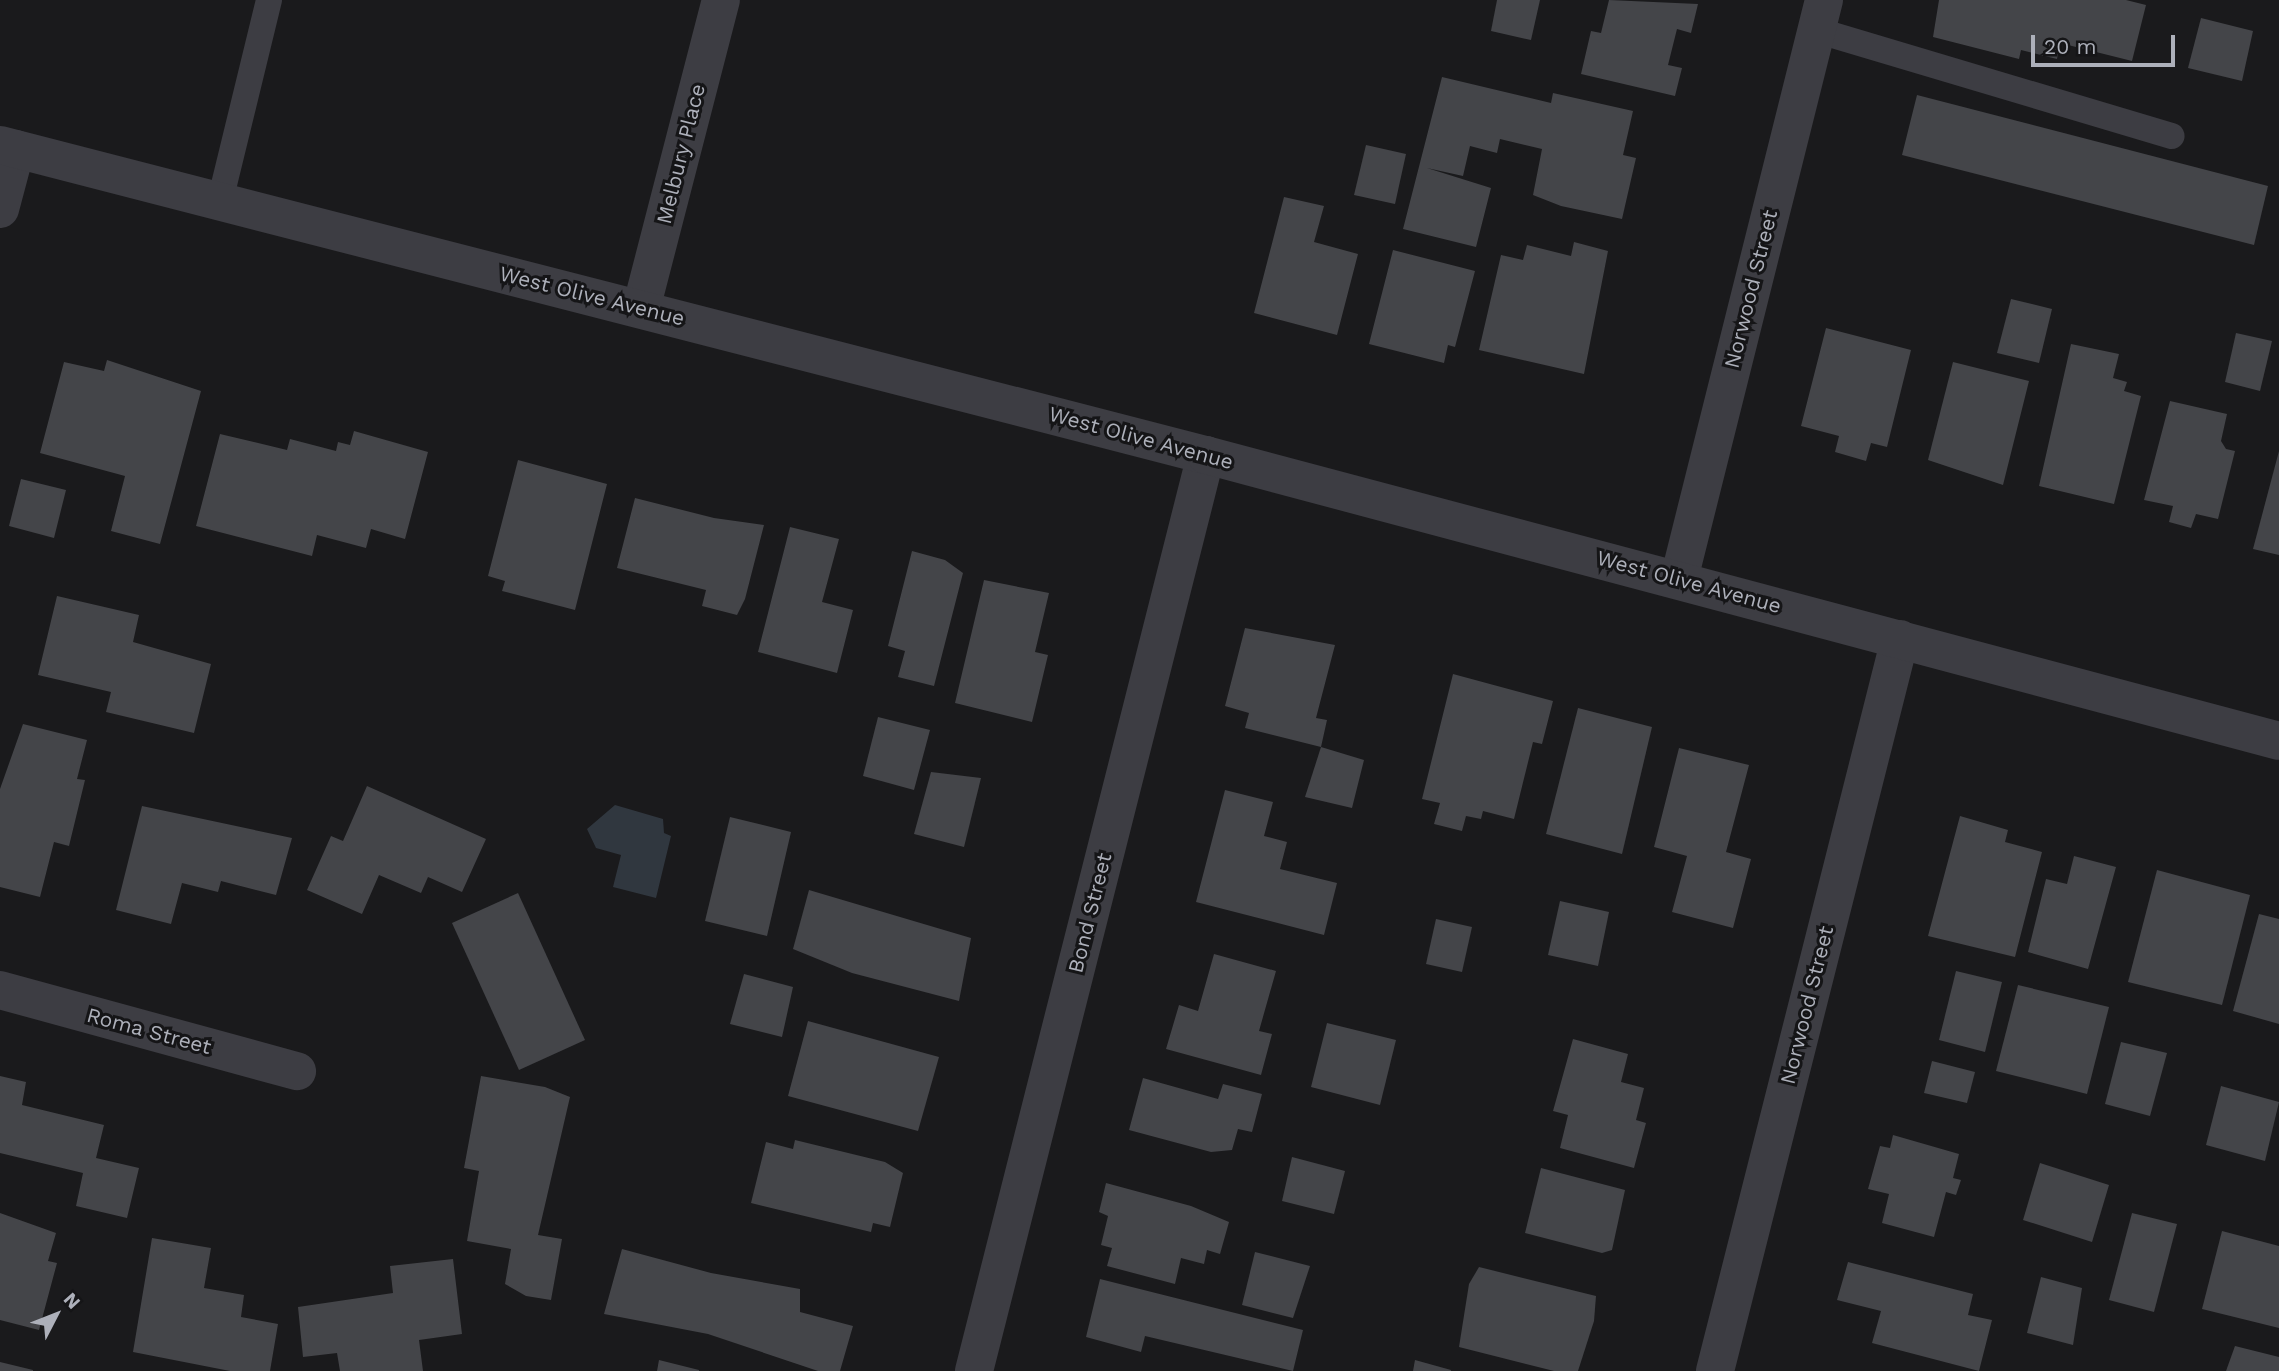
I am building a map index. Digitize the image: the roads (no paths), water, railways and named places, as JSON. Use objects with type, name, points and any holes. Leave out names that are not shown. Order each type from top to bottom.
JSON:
[{"type":"street","name":"Melbury Place","points":[[641,309],[721,0]]},
{"type":"street","name":"Norwood Street","points":[[1679,579],[1820,15]]},
{"type":"street","name":"West Olive Avenue","points":[[8,147],[1206,455],[2279,741]]},
{"type":"street","points":[[0,209],[8,147]]},
{"type":"street","name":"Bond Street","points":[[974,1371],[1206,455]]},
{"type":"street","name":"Norwood Street","points":[[1715,1371],[1900,639]]},
{"type":"street","name":"Roma Street","points":[[0,990],[297,1071]]},
{"type":"lane","points":[[220,201],[269,0]]},
{"type":"lane","points":[[1820,15],[2172,136]]}]
